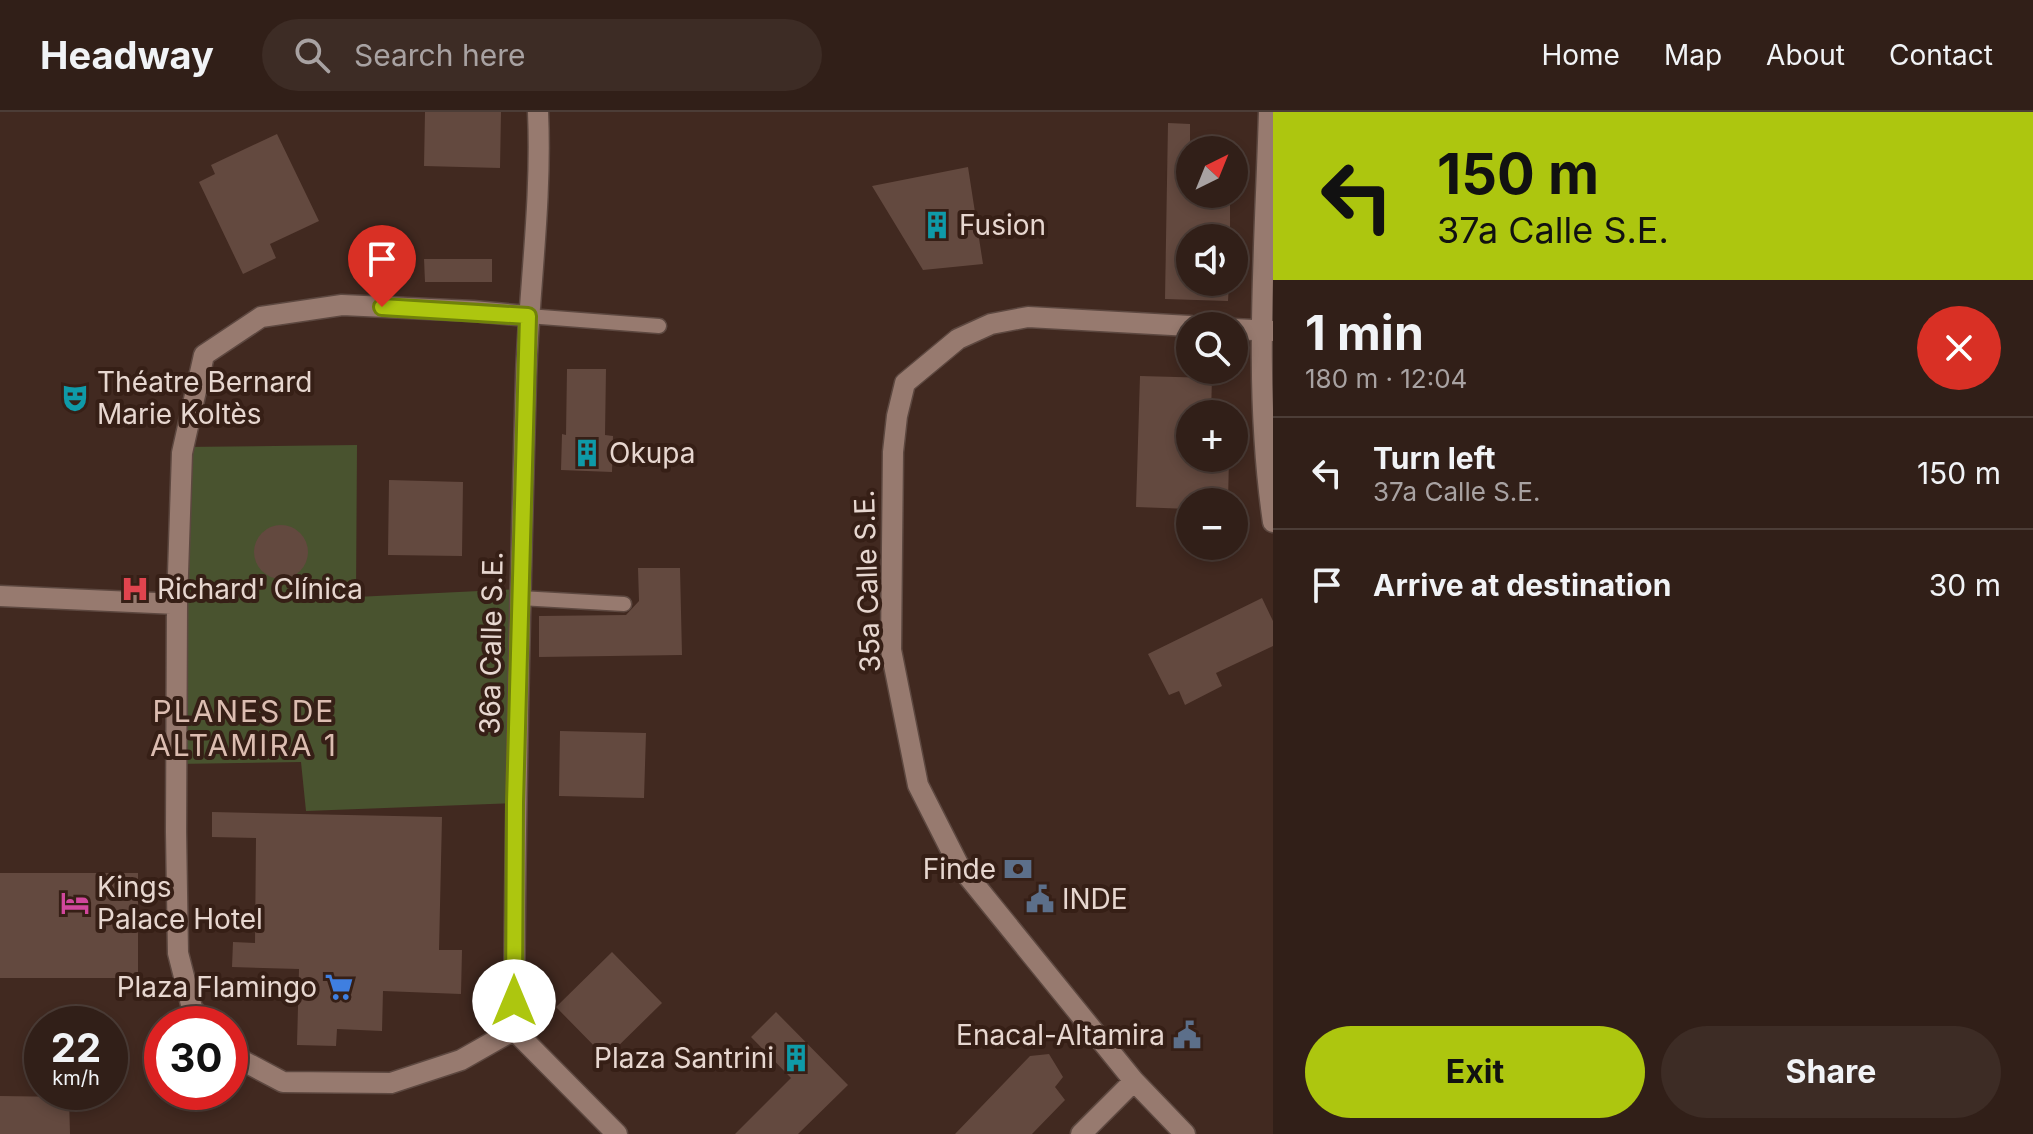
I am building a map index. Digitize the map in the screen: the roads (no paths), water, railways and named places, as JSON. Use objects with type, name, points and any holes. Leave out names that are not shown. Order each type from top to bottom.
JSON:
[{"type":"street","name":"36a Calle S.E.","points":[[514,1030],[520,598],[528,316],[541,166],[538,112]]},
{"type":"street","points":[[1269,112],[1265,466],[1273,522]]},
{"type":"street","points":[[191,1006],[178,953],[177,604],[182,453],[204,355],[261,317],[342,305],[528,316]]},
{"type":"street","name":"35a Calle S.E.","points":[[1176,325],[1028,317],[991,324],[958,339],[905,383],[893,452],[891,650],[918,785],[958,864],[1134,1081],[1185,1134]]},
{"type":"street","points":[[0,596],[177,604]]},
{"type":"street","points":[[248,1064],[283,1082],[391,1083],[461,1060],[514,1030],[617,1134]]},
{"type":"street","points":[[1081,1134],[1134,1081]]},
{"type":"lane","points":[[528,316],[659,326]]},
{"type":"lane","points":[[520,598],[624,604]]},
{"type":"place","name":"Fusion","points":[[937,225]]},
{"type":"place","name":"Théatre Bernard Marie Koltès","points":[[75,398]]},
{"type":"place","name":"Okupa","points":[[587,453]]},
{"type":"place","name":"Richard' Clínica","points":[[135,589]]},
{"type":"place","name":"Finde","points":[[1018,869]]},
{"type":"place","name":"INDE","points":[[1040,899]]},
{"type":"place","name":"Kings Palace Hotel","points":[[75,903]]},
{"type":"place","name":"Plaza Flamingo","points":[[339,987]]},
{"type":"place","name":"Enacal-Altamira","points":[[1187,1035]]},
{"type":"place","name":"Plaza Santrini","points":[[796,1058]]},
{"type":"district","name":"PLANES DE ALTAMIRA 1","points":[[244,728]]}]
